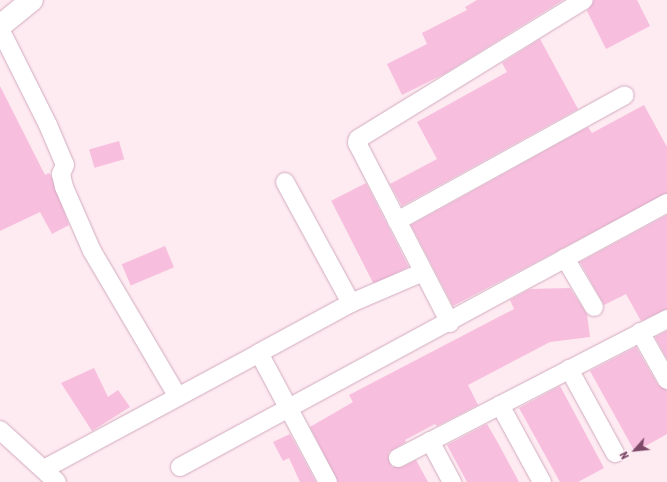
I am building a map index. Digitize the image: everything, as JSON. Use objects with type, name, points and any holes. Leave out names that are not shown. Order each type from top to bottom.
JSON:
[{"type":"main road","points":[[0,26],[32,0]]},
{"type":"street","points":[[450,322],[357,143],[358,139],[584,0]]},
{"type":"street","points":[[0,29],[48,125],[64,165],[61,174],[64,187],[92,252],[178,397]]},
{"type":"street","points":[[397,221],[625,95]]},
{"type":"street","points":[[286,182],[351,303]]},
{"type":"street","points":[[180,467],[290,410],[667,203]]},
{"type":"street","points":[[565,258],[594,307]]},
{"type":"street","points":[[44,469],[351,303],[423,272]]},
{"type":"street","points":[[398,458],[667,319]]},
{"type":"street","points":[[640,332],[667,380]]},
{"type":"street","points":[[259,353],[328,482]]},
{"type":"street","points":[[570,369],[614,453]]},
{"type":"street","points":[[500,405],[542,482]]},
{"type":"street","points":[[0,430],[58,482]]},
{"type":"street","points":[[430,441],[452,482]]},
{"type":"building","points":[[477,0],[563,0],[446,73],[402,95],[387,64],[427,44],[422,33],[467,10],[465,7]]},
{"type":"building","points":[[594,0],[637,0],[650,26],[606,49],[587,11]]},
{"type":"building","points":[[540,39],[578,109],[402,206],[390,184],[437,159],[417,122],[507,72],[502,63]]},
{"type":"building","points":[[0,86],[45,175],[49,173],[51,176],[69,225],[52,234],[40,212],[0,231]]},
{"type":"building","points":[[644,105],[667,147],[667,193],[453,306],[411,225],[588,127],[592,133]]},
{"type":"building","points":[[119,141],[124,159],[94,168],[89,150]]},
{"type":"building","points":[[366,183],[409,267],[374,284],[331,201]]},
{"type":"building","points":[[667,215],[667,309],[641,321],[626,294],[604,305],[580,262]]},
{"type":"building","points":[[165,246],[174,267],[131,286],[122,264]]},
{"type":"building","points":[[570,288],[587,314],[590,337],[550,342],[468,385],[478,405],[437,426],[435,424],[405,440],[406,442],[389,452],[388,458],[392,467],[402,467],[416,460],[428,482],[338,482],[310,427],[353,402],[349,395],[514,309],[510,300],[530,289]]},
{"type":"building","points":[[667,331],[667,359],[655,337]]},
{"type":"building","points":[[636,347],[658,385],[667,390],[667,434],[635,452],[590,371]]},
{"type":"building","points":[[94,368],[108,397],[118,390],[130,407],[92,431],[61,383]]},
{"type":"building","points":[[560,386],[604,468],[578,482],[560,482],[519,408]]},
{"type":"building","points":[[487,424],[519,482],[467,482],[447,445]]},
{"type":"building","points":[[290,434],[316,482],[300,482],[289,458],[283,461],[273,442]]}]
